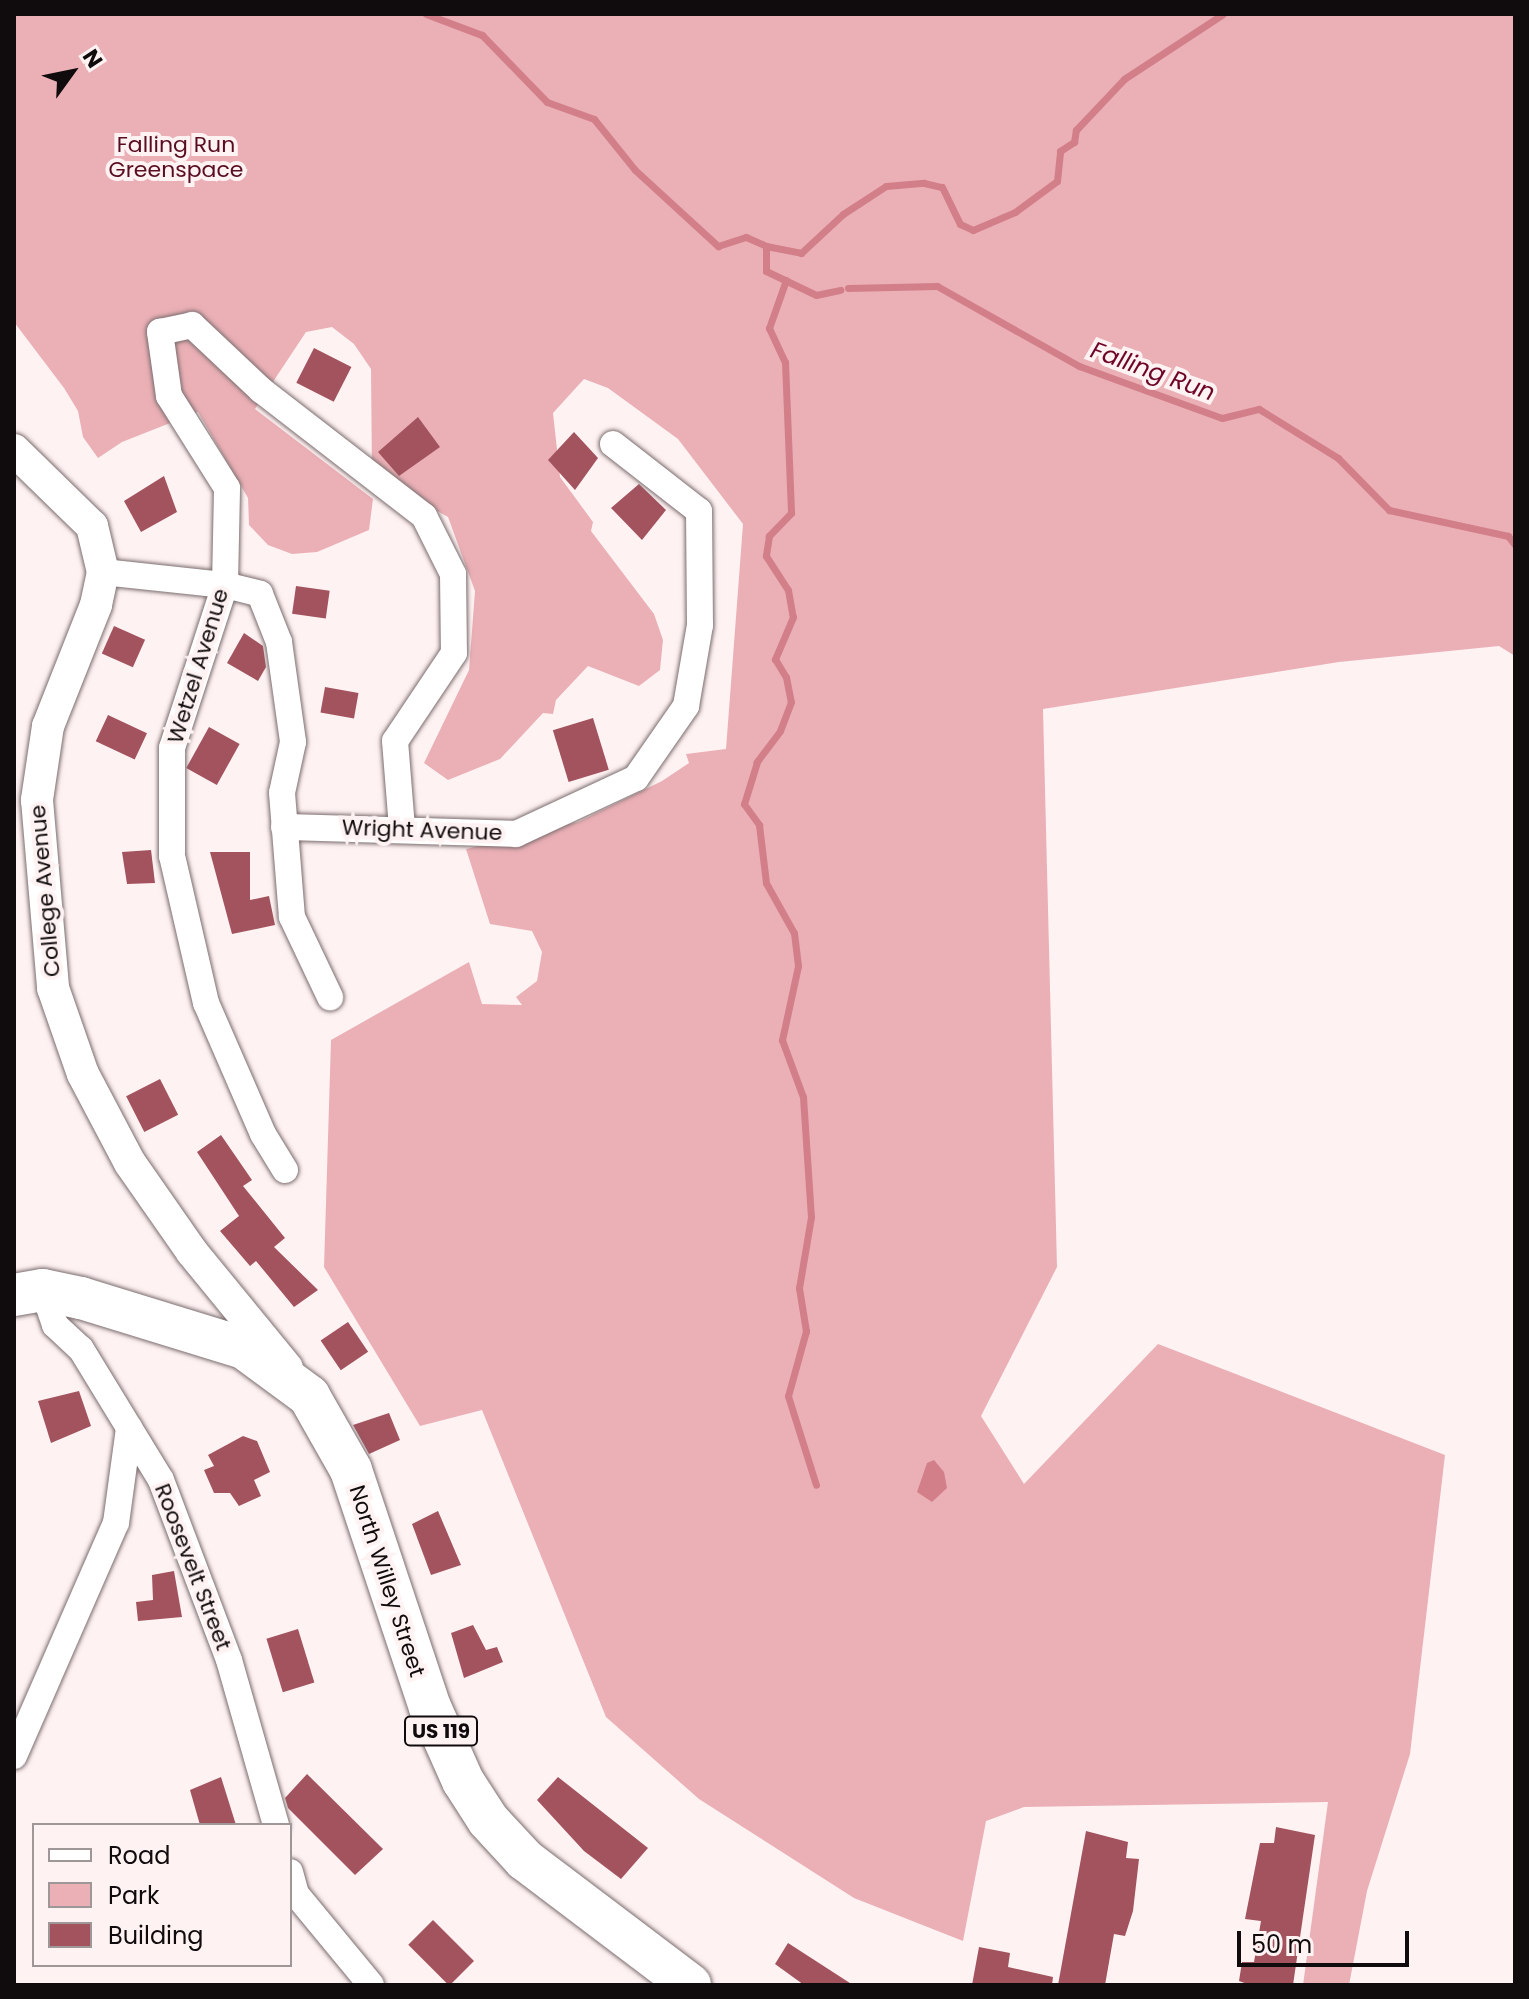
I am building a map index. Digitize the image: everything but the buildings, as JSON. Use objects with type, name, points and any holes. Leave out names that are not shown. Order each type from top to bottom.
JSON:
[{"type":"main road","name":"North Willey Street","points":[[29,1292],[244,1348],[309,1396],[351,1470],[430,1707],[488,1820],[525,1860],[690,1985]]},
{"type":"street","name":"Wetzel Avenue","points":[[285,1170],[263,1134],[206,1003],[172,856],[172,748],[225,585],[227,488],[169,396],[160,332],[192,325],[261,390],[424,516],[453,574],[454,653],[395,741],[402,828]]},
{"type":"street","name":"Wright Avenue","points":[[284,827],[402,828],[516,834],[636,778],[686,706],[700,625],[699,511],[613,444]]},
{"type":"street","name":"College Avenue","points":[[14,450],[92,526],[103,572],[96,605],[48,726],[37,800],[41,896],[53,988],[83,1074],[130,1163],[192,1252],[309,1396]]},
{"type":"street","points":[[103,572],[225,585],[260,594],[279,642],[293,742],[282,793],[292,917],[330,997]]},
{"type":"street","name":"Roosevelt Street","points":[[29,1292],[55,1325],[81,1349],[161,1480],[187,1539],[275,1823]]},
{"type":"street","points":[[14,1756],[116,1523],[129,1428]]},
{"type":"street","points":[[292,1879],[296,1894],[371,1985]]},
{"type":"green space","name":"Falling Run Greenspace","points":[[14,14],[1515,14],[1515,656],[1499,646],[1339,662],[1043,709],[1057,1267],[981,1416],[1024,1484],[1158,1344],[1445,1455],[1410,1754],[1367,1891],[1349,1985],[1303,1985],[1328,1802],[1024,1807],[986,1821],[963,1941],[854,1898],[699,1799],[606,1717],[482,1410],[420,1426],[324,1267],[331,1040],[469,962],[482,1004],[522,1005],[516,997],[537,981],[542,952],[532,931],[490,924],[466,849],[578,822],[662,781],[689,763],[686,754],[726,749],[743,524],[678,439],[608,388],[584,379],[553,413],[560,477],[593,522],[591,531],[654,614],[663,640],[660,670],[639,686],[588,666],[556,700],[553,714],[543,713],[500,759],[448,780],[424,763],[469,670],[475,591],[448,517],[372,475],[371,369],[354,344],[332,327],[306,332],[255,409],[373,499],[369,530],[317,552],[292,554],[268,545],[249,525],[248,498],[198,412],[122,442],[98,458],[83,437],[78,411],[64,388],[14,322]]},
{"type":"shaded area","points":[[934,1460],[944,1472],[947,1488],[932,1502],[917,1492],[927,1463]]},
{"type":"waterway","name":"Falling Run","points":[[426,14],[482,35],[547,102],[594,119],[635,170],[718,246],[746,237],[766,246],[766,271],[816,295],[840,290]]},
{"type":"waterway","points":[[766,246],[801,253],[843,214],[886,186],[924,183],[942,187],[960,224],[973,230],[1015,212],[1057,181],[1060,151],[1074,142],[1076,130],[1124,79],[1223,14]]},
{"type":"waterway","points":[[786,280],[769,328],[785,362],[791,513],[769,536],[766,556],[788,590],[793,617],[775,659],[786,677],[791,702],[780,731],[757,762],[744,804],[759,825],[766,883],[794,933],[798,966],[782,1040],[803,1097],[811,1217],[799,1288],[806,1331],[788,1396],[816,1485]]},
{"type":"waterway","name":"Falling Run","points":[[848,288],[937,286],[1079,366],[1222,418],[1259,409],[1338,458],[1389,510],[1508,536],[1515,545]]}]
